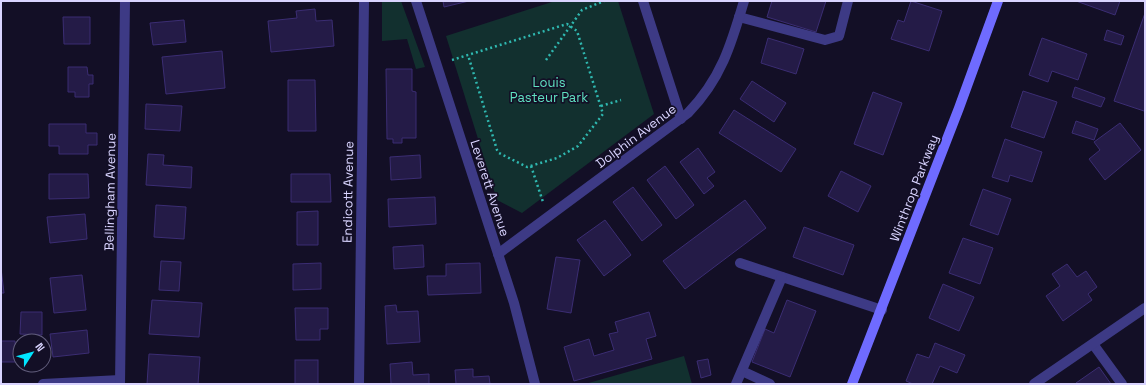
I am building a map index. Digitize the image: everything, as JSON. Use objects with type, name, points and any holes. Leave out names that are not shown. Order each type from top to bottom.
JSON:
[{"type":"main road","name":"Winthrop Parkway","points":[[852,384],[882,310],[998,1]]},
{"type":"street","name":"Bellingham Avenue","points":[[120,382],[125,1]]},
{"type":"street","name":"Endicott Avenue","points":[[359,384],[364,1]]},
{"type":"street","name":"Leverett Avenue","points":[[416,1],[498,254],[518,319],[535,384]]},
{"type":"street","points":[[643,1],[681,119]]},
{"type":"street","name":"Dolphin Avenue","points":[[498,254],[681,119],[700,99],[721,68],[730,47],[744,1]]},
{"type":"street","points":[[740,17],[825,40],[839,36],[848,1]]},
{"type":"street","points":[[740,263],[882,310]]},
{"type":"street","points":[[736,384],[782,277]]},
{"type":"street","points":[[1034,384],[1145,308]]},
{"type":"street","points":[[1093,344],[1122,384]]},
{"type":"street","points":[[742,371],[770,384]]},
{"type":"street","points":[[42,384],[120,382]]},
{"type":"path","points":[[546,60],[582,10],[604,1]]},
{"type":"path","points":[[451,60],[468,56],[566,24],[577,31],[603,114],[578,146],[566,154],[531,166],[523,166],[499,153],[497,150],[468,56]]},
{"type":"path","points":[[601,106],[620,100]]},
{"type":"path","points":[[531,166],[548,218]]},
{"type":"green space","points":[[382,1],[401,1],[425,67],[416,69],[407,39],[382,41]]},
{"type":"green space","name":"Louis Pasteur Park","points":[[555,1],[618,1],[654,114],[522,213],[497,200],[446,36]]},
{"type":"green space","points":[[684,356],[692,384],[585,384]]},
{"type":"building","points":[[443,1],[469,1],[444,7]]},
{"type":"building","points":[[772,1],[826,1],[816,32],[767,17]]},
{"type":"building","points":[[911,1],[942,11],[929,51],[891,39],[898,20],[904,22]]},
{"type":"building","points":[[1076,1],[1120,1],[1115,15]]},
{"type":"building","points":[[315,9],[316,21],[332,20],[334,46],[271,52],[268,21],[297,18],[296,11]]},
{"type":"building","points":[[1145,13],[1145,110],[1144,111],[1114,101]]},
{"type":"building","points":[[63,17],[90,17],[90,44],[64,44]]},
{"type":"building","points":[[184,20],[186,42],[153,45],[150,23]]},
{"type":"building","points":[[1107,30],[1124,36],[1121,45],[1104,40]]},
{"type":"building","points":[[768,38],[804,49],[796,74],[761,63]]},
{"type":"building","points":[[1042,38],[1087,54],[1078,80],[1052,71],[1048,82],[1029,75]]},
{"type":"building","points":[[222,51],[225,88],[166,94],[162,57]]},
{"type":"building","points":[[68,67],[87,67],[88,75],[93,75],[93,84],[89,84],[89,97],[75,97],[75,92],[68,92]]},
{"type":"building","points":[[386,69],[412,69],[412,91],[416,92],[416,138],[402,138],[402,143],[393,143],[393,139],[387,139]]},
{"type":"building","points":[[288,80],[315,80],[316,131],[288,131]]},
{"type":"building","points":[[752,81],[786,103],[774,122],[740,99]]},
{"type":"building","points":[[1075,87],[1105,98],[1101,107],[1072,97]]},
{"type":"building","points":[[1023,91],[1057,102],[1044,138],[1011,127]]},
{"type":"building","points":[[873,92],[902,103],[883,155],[854,144]]},
{"type":"building","points":[[146,104],[182,106],[180,131],[145,129]]},
{"type":"building","points":[[734,110],[796,149],[781,172],[719,133]]},
{"type":"building","points":[[1076,121],[1098,129],[1094,140],[1072,133]]},
{"type":"building","points":[[1120,123],[1141,150],[1105,180],[1089,159],[1100,150],[1094,142]]},
{"type":"building","points":[[49,124],[86,124],[86,133],[97,133],[97,145],[88,145],[88,154],[59,154],[59,146],[49,146]]},
{"type":"building","points":[[1005,139],[1042,152],[1032,182],[1010,175],[1008,182],[992,177]]},
{"type":"building","points":[[698,148],[715,172],[707,178],[714,186],[704,194],[680,162]]},
{"type":"building","points":[[148,154],[164,155],[163,165],[192,167],[191,188],[146,185]]},
{"type":"building","points":[[420,155],[421,178],[391,180],[390,157]]},
{"type":"building","points":[[665,166],[694,205],[676,219],[647,180]]},
{"type":"building","points":[[841,171],[871,186],[858,212],[828,196]]},
{"type":"building","points":[[49,174],[88,174],[89,198],[49,199]]},
{"type":"building","points":[[291,174],[330,174],[331,202],[291,202]]},
{"type":"building","points":[[633,187],[662,225],[642,241],[613,202]]},
{"type":"building","points":[[983,189],[1011,199],[998,235],[970,225]]},
{"type":"building","points":[[435,197],[436,224],[389,227],[388,199]]},
{"type":"building","points":[[745,200],[766,228],[685,289],[663,261]]},
{"type":"building","points":[[156,205],[186,207],[184,239],[154,237]]},
{"type":"building","points":[[318,211],[318,245],[297,245],[297,212]]},
{"type":"building","points":[[85,214],[87,239],[50,243],[47,217]]},
{"type":"building","points":[[605,220],[631,255],[604,276],[577,240]]},
{"type":"building","points":[[804,227],[854,245],[843,275],[793,257]]},
{"type":"building","points":[[963,238],[993,248],[980,284],[949,273]]},
{"type":"building","points":[[423,245],[424,267],[394,269],[393,247]]},
{"type":"building","points":[[556,257],[580,260],[571,313],[547,309]]},
{"type":"building","points":[[161,261],[181,262],[179,291],[159,290]]},
{"type":"building","points":[[321,263],[321,289],[293,290],[293,264]]},
{"type":"building","points":[[480,263],[481,293],[428,295],[427,276],[446,276],[446,264]]},
{"type":"building","points":[[1067,264],[1077,277],[1086,271],[1097,287],[1088,294],[1092,300],[1063,321],[1046,296],[1060,286],[1052,274]]},
{"type":"building","points":[[1,268],[4,293],[1,293]]},
{"type":"building","points":[[82,275],[86,310],[54,313],[50,278]]},
{"type":"building","points":[[943,284],[974,297],[959,331],[929,318]]},
{"type":"building","points":[[152,300],[202,303],[199,337],[149,334]]},
{"type":"building","points":[[787,300],[816,311],[790,377],[752,362],[765,329],[774,333]]},
{"type":"building","points":[[396,305],[397,312],[418,311],[420,342],[387,344],[385,306]]},
{"type":"building","points":[[295,308],[328,308],[328,329],[320,329],[320,340],[296,340]]},
{"type":"building","points":[[21,312],[42,312],[42,333],[20,333]]},
{"type":"building","points":[[649,312],[656,336],[646,339],[652,359],[574,381],[564,347],[589,339],[594,356],[614,350],[609,334],[618,332],[615,322]]},
{"type":"building","points":[[87,330],[89,353],[53,357],[52,334]]},
{"type":"building","points":[[1,341],[12,341],[12,362],[1,362]]},
{"type":"building","points":[[935,343],[965,355],[957,373],[940,366],[932,384],[913,384],[906,381],[917,354],[929,358]]},
{"type":"building","points":[[149,354],[200,357],[198,384],[147,384]]},
{"type":"building","points":[[708,359],[711,375],[701,378],[697,361]]},
{"type":"building","points":[[295,360],[318,360],[318,384],[295,384]]},
{"type":"building","points":[[412,362],[413,375],[429,374],[429,384],[391,384],[390,364]]},
{"type":"building","points":[[1099,367],[1111,384],[1076,384],[1076,383]]},
{"type":"building","points":[[473,369],[473,377],[489,376],[490,384],[456,384],[455,370]]}]
